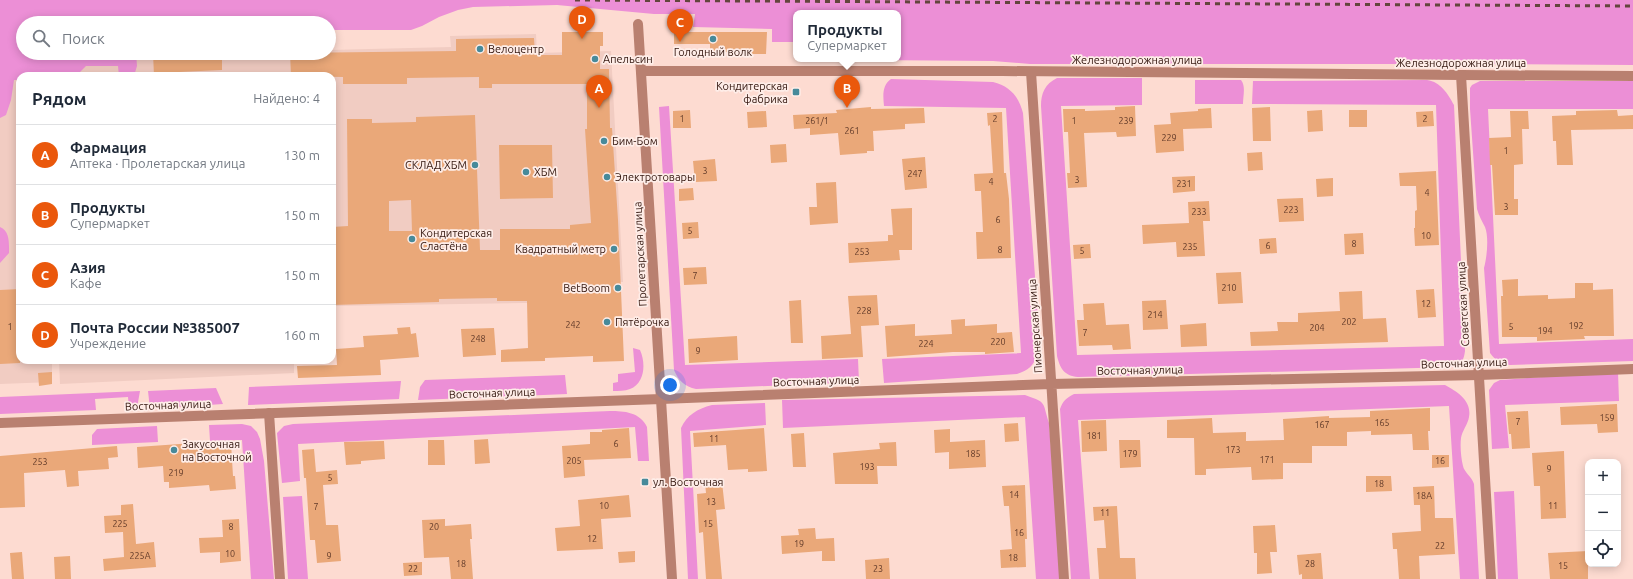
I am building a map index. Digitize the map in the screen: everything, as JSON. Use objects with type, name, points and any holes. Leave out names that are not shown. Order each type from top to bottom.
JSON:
[{"type":"street","name":"Пролетарская улица","points":[[638,24],[672,579]]},
{"type":"street","name":"Железнодорожная улица","points":[[641,71],[1633,76]]},
{"type":"street","name":"Пионерская улица","points":[[1030,72],[1064,579]]},
{"type":"street","name":"Советская улица","points":[[1461,75],[1491,579]]},
{"type":"street","name":"Восточная улица","points":[[0,423],[1051,384],[1479,376],[1633,369]]},
{"type":"street","points":[[269,413],[280,579]]},
{"type":"shaded area","points":[[0,0],[1633,0],[1633,65],[1030,64],[993,61],[901,60],[901,10],[793,10],[793,42],[772,42],[772,29],[693,27],[695,14],[654,14],[557,5],[473,7],[458,10],[439,17],[411,30],[336,30],[336,16],[16,16],[16,60],[137,60],[137,66],[135,72],[119,72],[118,66],[86,66],[80,72],[16,72],[16,80],[14,80],[11,100],[6,115],[0,118]]},
{"type":"shaded area","points":[[0,33],[16,47],[16,60],[22,60],[21,72],[16,72],[16,364],[52,364],[52,382],[0,384]]},
{"type":"shaded area","points":[[536,34],[537,53],[611,51],[623,282],[587,282],[588,302],[336,306],[336,72],[74,72],[74,60],[336,60],[336,50],[451,47],[450,36]]},
{"type":"shaded area","points":[[1057,78],[1142,78],[1142,105],[1061,106],[1077,355],[1444,346],[1436,105],[1252,104],[1253,81],[1427,80],[1440,86],[1447,93],[1454,105],[1465,351],[1462,361],[1454,367],[1078,377],[1069,375],[1063,371],[1057,356],[1041,106],[1044,89],[1049,83]]},
{"type":"shaded area","points":[[891,79],[993,82],[1009,89],[1019,102],[1023,113],[1039,331],[1038,352],[1034,363],[1025,371],[1017,374],[884,383],[882,359],[1021,353],[1006,108],[884,106],[883,95],[886,84]]},
{"type":"shaded area","points":[[1195,80],[1241,80],[1244,88],[1243,104],[1195,104]]},
{"type":"shaded area","points":[[1480,81],[1633,81],[1633,109],[1488,109],[1499,344],[1633,339],[1633,361],[1510,365],[1498,362],[1490,353],[1484,268],[1487,253],[1487,236],[1485,227],[1477,209],[1470,109],[1470,88],[1472,85]]},
{"type":"shaded area","points":[[669,106],[685,365],[858,359],[859,382],[696,389],[685,385],[678,377],[674,370],[659,107]]},
{"type":"shaded area","points":[[0,227],[6,231],[9,241],[9,253],[0,263]]},
{"type":"shaded area","points":[[633,348],[640,350],[642,355],[643,372],[639,382],[630,389],[624,391],[613,391],[613,383],[618,382],[618,374],[635,372]]},
{"type":"shaded area","points":[[59,364],[294,364],[294,373],[60,384]]},
{"type":"shaded area","points":[[1618,372],[1619,401],[1505,405],[1509,448],[1492,449],[1489,390],[1494,383],[1500,380]]},
{"type":"shaded area","points":[[565,375],[567,394],[418,400],[420,387],[425,380]]},
{"type":"shaded area","points":[[401,381],[399,399],[248,405],[249,387]]},
{"type":"shaded area","points":[[1445,385],[1463,398],[1469,411],[1468,420],[1461,438],[1461,452],[1464,468],[1474,484],[1479,579],[1460,579],[1449,406],[1078,420],[1090,579],[1071,579],[1060,409],[1065,400],[1074,394]]},
{"type":"shaded area","points":[[216,388],[223,404],[150,409],[148,391]]},
{"type":"shaded area","points":[[140,391],[137,408],[129,409],[128,397],[95,399],[96,410],[0,414],[0,397]]},
{"type":"shaded area","points":[[1025,395],[1043,404],[1049,423],[1061,579],[1036,579],[1025,417],[783,428],[782,400]]},
{"type":"shaded area","points":[[765,403],[766,425],[690,431],[698,579],[688,579],[681,428],[683,423],[689,416],[697,411],[712,405]]},
{"type":"shaded area","points":[[610,411],[631,413],[636,415],[644,422],[647,427],[649,461],[638,461],[635,427],[298,444],[300,481],[282,483],[277,433],[284,426],[293,424]]},
{"type":"shaded area","points":[[242,424],[251,426],[257,432],[260,439],[264,461],[274,579],[251,579],[242,440],[210,441],[209,425]]},
{"type":"shaded area","points":[[157,426],[158,442],[92,445],[92,435],[97,429]]},
{"type":"shaded area","points":[[1514,491],[1518,579],[1498,579],[1494,492]]},
{"type":"shaded area","points":[[302,496],[308,579],[288,579],[283,497]]},
{"type":"building","points":[[562,32],[603,32],[603,46],[600,46],[600,69],[609,69],[610,128],[612,128],[618,220],[624,361],[593,362],[593,356],[545,358],[545,361],[501,362],[501,350],[528,348],[527,301],[497,301],[497,298],[439,299],[439,302],[336,305],[336,227],[348,226],[347,119],[372,119],[372,123],[416,122],[416,117],[475,115],[480,250],[500,250],[500,229],[570,229],[570,225],[591,223],[585,129],[587,129],[587,84],[492,84],[492,88],[479,88],[479,77],[407,78],[407,84],[343,84],[343,77],[336,77],[336,72],[291,72],[290,60],[336,60],[336,52],[456,51],[456,39],[534,38],[535,55],[562,55]],"holes":[[[411,200],[412,231],[389,231],[389,201]]]},
{"type":"building","points":[[674,32],[767,32],[766,54],[749,54],[749,52],[710,52],[710,44],[674,44]]},
{"type":"building","points":[[153,60],[222,60],[222,70],[154,72]]},
{"type":"building","points":[[1135,106],[1136,136],[1117,137],[1116,132],[1084,133],[1087,187],[1068,188],[1067,173],[1070,173],[1068,132],[1064,132],[1063,109],[1085,109],[1085,111],[1115,110],[1115,107]]},
{"type":"building","points":[[871,107],[871,109],[924,108],[925,123],[905,124],[905,129],[873,131],[874,151],[840,155],[838,133],[810,135],[810,128],[794,129],[793,115],[837,113],[836,110]]},
{"type":"building","points":[[1270,107],[1271,141],[1253,141],[1252,108]]},
{"type":"building","points":[[1211,108],[1212,128],[1183,129],[1184,151],[1156,153],[1154,125],[1171,124],[1170,113],[1198,111],[1198,109]]},
{"type":"building","points":[[690,110],[691,128],[673,128],[673,111]]},
{"type":"building","points":[[1322,110],[1323,131],[1308,132],[1307,111]]},
{"type":"building","points":[[1349,110],[1367,110],[1367,127],[1349,127]]},
{"type":"building","points":[[1617,110],[1618,116],[1633,115],[1633,129],[1571,130],[1573,165],[1557,165],[1556,141],[1553,141],[1552,116],[1576,115],[1576,111]]},
{"type":"building","points":[[766,111],[767,127],[748,128],[747,112]]},
{"type":"building","points":[[1433,111],[1434,126],[1417,127],[1416,112]]},
{"type":"building","points":[[1510,111],[1528,111],[1529,129],[1522,129],[1523,164],[1514,165],[1514,199],[1518,199],[1518,215],[1495,215],[1489,138],[1511,137]]},
{"type":"building","points":[[1002,112],[1004,173],[1006,173],[1009,199],[1011,258],[977,259],[976,232],[983,232],[981,191],[975,191],[974,174],[993,173],[990,125],[988,126],[987,113]]},
{"type":"building","points":[[786,144],[787,162],[771,163],[770,145]]},
{"type":"building","name":"ХБМ","points":[[499,145],[552,145],[553,198],[500,199]]},
{"type":"building","points":[[1262,152],[1263,170],[1248,171],[1247,153]]},
{"type":"building","points":[[925,157],[927,188],[905,190],[902,159]]},
{"type":"building","points":[[715,159],[717,181],[695,182],[693,161]]},
{"type":"building","points":[[1436,171],[1439,245],[1415,246],[1414,228],[1415,211],[1417,210],[1416,186],[1400,186],[1399,173]]},
{"type":"building","points":[[1195,176],[1195,191],[1173,193],[1172,177]]},
{"type":"building","points":[[1333,178],[1333,196],[1317,197],[1316,179]]},
{"type":"building","points":[[836,182],[838,223],[810,225],[809,207],[817,207],[816,183]]},
{"type":"building","points":[[693,188],[694,200],[679,201],[679,189]]},
{"type":"building","points":[[1303,198],[1304,221],[1279,222],[1277,199]]},
{"type":"building","points":[[1209,201],[1210,221],[1203,221],[1205,256],[1177,257],[1176,242],[1143,244],[1142,225],[1189,223],[1188,202]]},
{"type":"building","points":[[912,208],[912,250],[899,250],[900,260],[849,263],[848,243],[888,241],[888,235],[893,235],[891,209]]},
{"type":"building","points":[[698,222],[699,238],[683,239],[682,223]]},
{"type":"building","points":[[1363,233],[1364,254],[1345,255],[1344,234]]},
{"type":"building","points":[[1276,238],[1277,253],[1260,254],[1259,239]]},
{"type":"building","points":[[1090,244],[1091,258],[1074,259],[1073,245]]},
{"type":"building","points":[[706,267],[707,284],[684,285],[683,268]]},
{"type":"building","points":[[1241,272],[1243,303],[1218,304],[1216,273]]},
{"type":"building","points":[[1518,279],[1518,296],[1548,295],[1548,299],[1575,298],[1575,283],[1593,283],[1593,290],[1613,289],[1614,336],[1584,336],[1585,339],[1537,341],[1537,337],[1502,337],[1502,280]]},
{"type":"building","points":[[16,289],[16,363],[0,364],[0,290]]},
{"type":"building","points":[[1434,289],[1436,317],[1418,318],[1416,290]]},
{"type":"building","points":[[1362,291],[1363,319],[1386,318],[1388,342],[1251,346],[1250,332],[1278,331],[1277,322],[1298,322],[1298,313],[1340,311],[1339,292]]},
{"type":"building","points":[[877,295],[879,325],[861,326],[863,357],[822,359],[821,336],[851,334],[848,296]]},
{"type":"building","points":[[801,300],[803,343],[791,343],[789,301]]},
{"type":"building","points":[[1166,300],[1168,329],[1143,330],[1142,301]]},
{"type":"building","points":[[1104,303],[1106,325],[1129,324],[1131,349],[1113,350],[1112,345],[1079,346],[1077,320],[1084,320],[1083,304]]},
{"type":"building","points":[[965,319],[965,326],[997,324],[997,333],[1012,332],[1014,352],[985,354],[985,352],[953,352],[887,357],[885,326],[915,324],[915,336],[952,334],[951,320]]},
{"type":"building","points":[[1206,323],[1207,346],[1181,347],[1180,325]]},
{"type":"building","points":[[410,327],[411,334],[416,333],[419,357],[380,360],[381,375],[298,378],[297,366],[337,365],[336,349],[364,347],[363,336],[398,334],[397,328]]},
{"type":"building","points":[[494,328],[496,355],[463,357],[461,329]]},
{"type":"building","points":[[737,336],[738,360],[689,363],[688,339]]},
{"type":"building","points":[[52,372],[52,384],[39,386],[38,373]]},
{"type":"building","points":[[1617,404],[1618,432],[1598,433],[1597,424],[1561,425],[1560,407]]},
{"type":"building","points":[[1430,408],[1430,431],[1428,431],[1429,450],[1413,450],[1412,434],[1371,435],[1371,431],[1347,432],[1347,446],[1312,446],[1312,463],[1283,463],[1283,479],[1252,480],[1251,467],[1206,469],[1206,475],[1195,475],[1194,438],[1167,438],[1167,420],[1212,418],[1213,433],[1246,432],[1246,441],[1284,440],[1283,419],[1329,416],[1329,418],[1370,417],[1370,411]]},
{"type":"building","points":[[1528,411],[1530,448],[1512,449],[1507,412]]},
{"type":"building","points":[[1106,420],[1107,451],[1082,452],[1081,421]]},
{"type":"building","points":[[1018,423],[1019,441],[1005,442],[1004,424]]},
{"type":"building","points":[[629,428],[631,458],[584,460],[585,476],[564,478],[562,446],[590,444],[590,432],[602,432],[602,430]]},
{"type":"building","points":[[764,428],[767,471],[748,472],[748,469],[728,470],[726,445],[694,447],[693,433]]},
{"type":"building","points":[[950,429],[950,442],[985,440],[986,467],[949,469],[949,452],[935,453],[934,430]]},
{"type":"building","points":[[804,433],[806,467],[793,467],[791,434]]},
{"type":"building","points":[[488,439],[490,463],[475,464],[474,440]]},
{"type":"building","points":[[428,440],[444,440],[445,465],[428,465]]},
{"type":"building","points":[[1119,440],[1140,440],[1141,467],[1120,468]]},
{"type":"building","points":[[384,441],[385,459],[361,461],[361,464],[346,465],[344,442]]},
{"type":"building","points":[[208,442],[208,445],[231,443],[233,476],[235,476],[236,489],[210,491],[209,485],[169,488],[169,482],[164,482],[163,466],[138,468],[137,447]]},
{"type":"building","points":[[896,442],[897,466],[877,466],[878,484],[835,484],[833,453],[880,449],[879,443]]},
{"type":"building","points":[[117,446],[118,457],[108,458],[109,469],[78,471],[79,486],[67,487],[65,470],[24,473],[25,507],[0,508],[0,456]]},
{"type":"building","points":[[314,449],[316,472],[337,470],[338,484],[323,485],[326,525],[338,525],[341,561],[317,563],[315,540],[310,540],[306,478],[304,478],[302,450]]},
{"type":"building","points":[[1564,451],[1566,518],[1541,519],[1540,486],[1534,486],[1532,453]]},
{"type":"building","points":[[1432,455],[1449,455],[1449,467],[1432,468]]},
{"type":"building","points":[[1366,476],[1391,476],[1392,491],[1366,492]]},
{"type":"building","points":[[722,482],[725,509],[716,510],[722,579],[706,579],[703,532],[699,533],[697,494],[706,493],[705,483]]},
{"type":"building","points":[[1025,485],[1027,539],[1025,539],[1026,567],[1001,568],[1000,550],[1012,549],[1009,506],[1004,506],[1002,486]]},
{"type":"building","points":[[1434,486],[1435,518],[1453,518],[1455,554],[1419,556],[1420,579],[1399,579],[1397,549],[1393,549],[1392,533],[1421,531],[1420,505],[1414,505],[1413,487]]},
{"type":"building","points":[[629,495],[631,517],[601,519],[603,549],[557,551],[555,528],[580,526],[578,500]]},
{"type":"building","points":[[133,504],[136,544],[154,542],[156,567],[104,571],[103,559],[124,557],[123,532],[105,533],[104,516],[121,515],[121,505]]},
{"type":"building","points":[[1117,506],[1120,558],[1135,558],[1136,579],[1099,579],[1097,548],[1106,548],[1104,520],[1094,521],[1093,507]]},
{"type":"building","points":[[239,519],[241,561],[220,563],[220,552],[200,553],[199,538],[223,537],[222,520]]},
{"type":"building","points":[[445,519],[445,526],[471,524],[472,539],[470,539],[473,579],[451,579],[449,557],[424,558],[422,520]]},
{"type":"building","points":[[1275,525],[1277,552],[1270,552],[1272,573],[1257,574],[1257,553],[1254,553],[1253,526]]},
{"type":"building","points":[[815,528],[816,539],[834,538],[835,561],[822,561],[822,551],[782,554],[781,536],[799,535],[798,529]]},
{"type":"building","points":[[635,551],[635,562],[619,563],[618,552]]},
{"type":"building","points":[[1585,551],[1585,567],[1588,567],[1588,579],[1550,579],[1548,553]]},
{"type":"building","points":[[22,552],[24,579],[12,579],[10,553]]},
{"type":"building","points":[[1321,553],[1323,579],[1302,579],[1302,574],[1299,575],[1297,555]]},
{"type":"building","points":[[70,556],[71,579],[55,579],[54,557]]},
{"type":"building","points":[[889,558],[890,579],[866,579],[865,560]]},
{"type":"building","points":[[422,562],[422,575],[404,576],[403,563]]},
{"type":"railway","points":[[575,0],[1633,6]]},
{"type":"place","name":"Почта России №385007","points":[[582,39]]},
{"type":"place","name":"Голодный волк","points":[[713,39]]},
{"type":"place","name":"Азия","points":[[680,42]]},
{"type":"place","name":"Велоцентр","points":[[480,49]]},
{"type":"place","name":"Апельсин","points":[[595,59]]},
{"type":"place","name":"Кондитерская фабрика","points":[[796,92]]},
{"type":"place","name":"Фармация","points":[[599,108]]},
{"type":"place","name":"Продукты","points":[[847,108]]},
{"type":"place","name":"Бим-Бом","points":[[604,141]]},
{"type":"place","name":"СКЛАД ХБМ","points":[[475,165]]},
{"type":"place","name":"ХБМ","points":[[526,172]]},
{"type":"place","name":"Электротовары","points":[[607,177]]},
{"type":"place","name":"Кондитерская Сластёна","points":[[412,239]]},
{"type":"place","name":"Квадратный метр","points":[[614,249]]},
{"type":"place","name":"BetBoom","points":[[618,288]]},
{"type":"place","name":"Пятёрочка","points":[[607,322]]},
{"type":"place","name":"Закусочная на Восточной","points":[[174,450]]},
{"type":"place","name":"ул. Восточная","points":[[645,482]]}]
